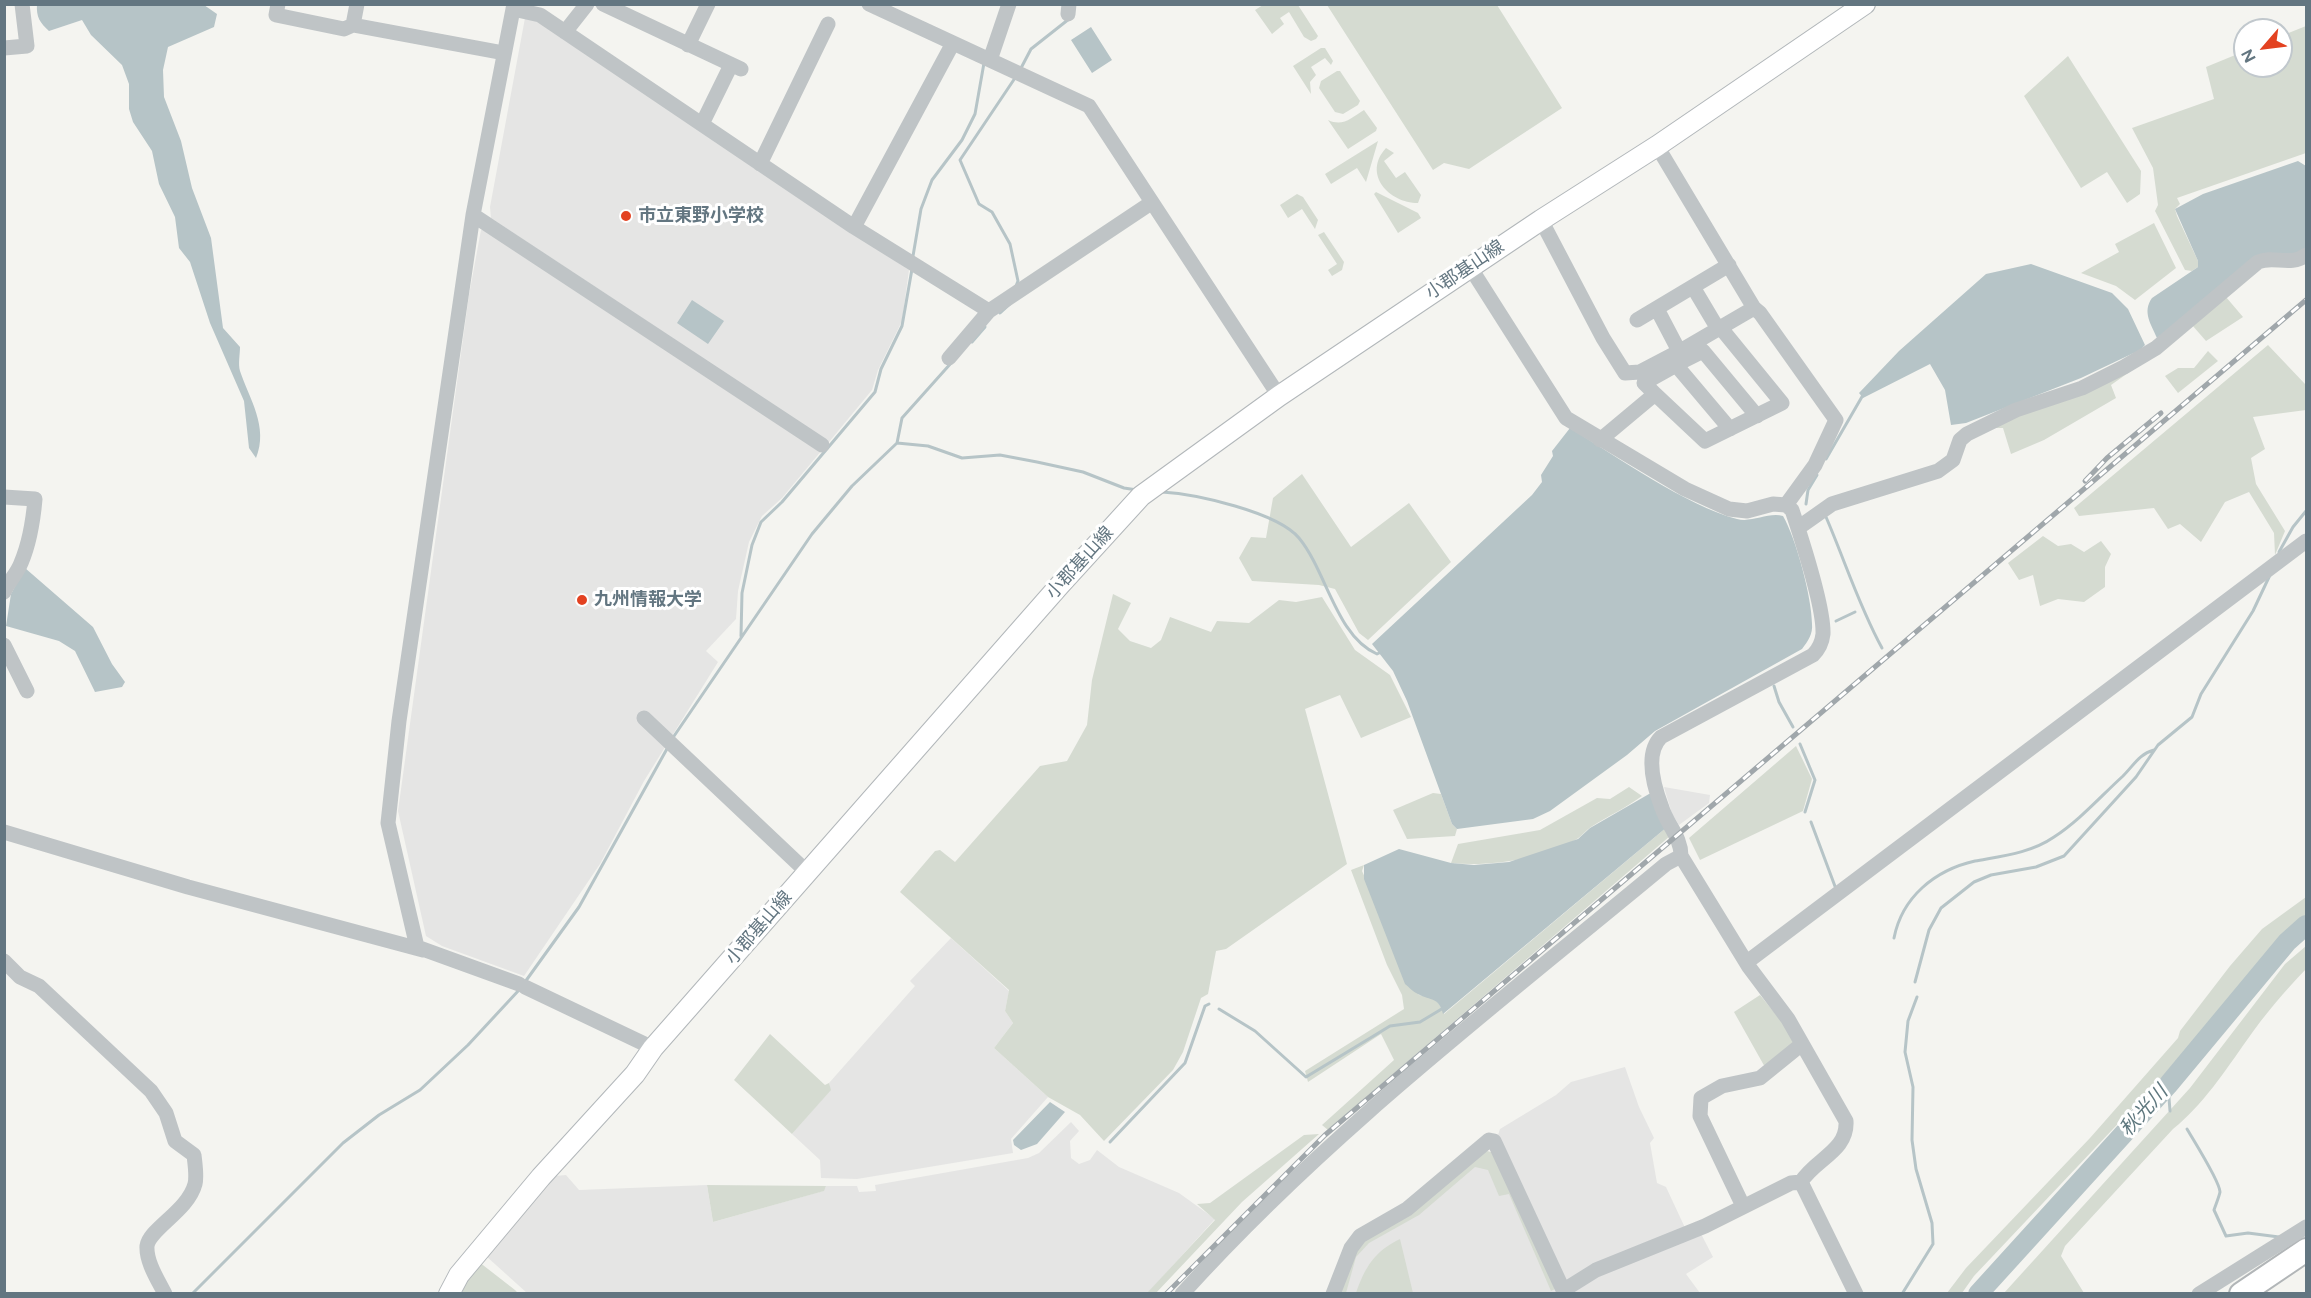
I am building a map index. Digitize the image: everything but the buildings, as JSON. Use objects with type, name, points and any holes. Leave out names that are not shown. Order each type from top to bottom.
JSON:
[{"type":"highway","points":[[2241,1293],[2307,1250]]},
{"type":"highway","points":[[2266,1293],[2307,1268]]},
{"type":"main road","name":"小郡基山線","points":[[449,1293],[459,1275],[541,1177],[635,1074],[653,1048],[1059,586],[1149,490],[1279,396],[1541,220],[1658,146],[1865,4]]},
{"type":"street","points":[[4,48],[27,46],[22,4]]},
{"type":"street","points":[[278,4],[276,15],[344,29],[353,25],[504,53]]},
{"type":"street","points":[[353,25],[357,4]]},
{"type":"street","points":[[565,32],[587,4]]},
{"type":"street","points":[[603,4],[736,67],[702,124]]},
{"type":"street","points":[[688,45],[708,4]]},
{"type":"street","points":[[869,4],[1089,105],[1279,396]]},
{"type":"street","points":[[990,60],[1008,4]]},
{"type":"street","points":[[653,1048],[522,986],[417,947],[388,823],[399,721],[473,215],[513,7],[540,15],[854,227],[989,311]]},
{"type":"street","points":[[760,164],[828,24]]},
{"type":"street","points":[[854,227],[953,43]]},
{"type":"street","points":[[1658,146],[1754,308],[1760,313],[1836,420],[1815,465],[1786,505]]},
{"type":"street","points":[[949,358],[989,311],[1151,203]]},
{"type":"street","points":[[473,215],[822,445]]},
{"type":"street","points":[[1541,220],[1603,338],[1625,373],[1640,372],[1681,356],[1703,351],[1756,416]]},
{"type":"street","points":[[1798,528],[1832,504],[1938,471],[1953,460],[1960,440],[1967,434],[2016,410],[2082,388],[2124,367],[2156,348],[2258,262],[2264,259],[2294,262],[2307,255]]},
{"type":"street","points":[[1637,320],[1729,265]]},
{"type":"street","points":[[1470,267],[1566,418],[1684,489],[1729,509],[1747,511],[1773,504],[1786,505],[1792,510],[1823,633],[1820,647],[1813,655],[1661,737],[1653,745],[1652,768],[1662,809],[1681,844],[1681,856],[1747,962],[1802,1044],[1846,1121],[1847,1132],[1841,1144],[1808,1171],[1801,1182]]},
{"type":"street","points":[[1693,287],[1719,328],[1782,403],[1705,441],[1644,383],[1719,328],[1754,308]]},
{"type":"street","points":[[1657,309],[1681,356],[1730,429]]},
{"type":"street","points":[[1600,440],[1655,394]]},
{"type":"street","points":[[4,497],[35,499],[33,527],[21,564],[4,592]]},
{"type":"street","points":[[1747,962],[2307,541]]},
{"type":"street","points":[[4,645],[27,691]]},
{"type":"street","points":[[644,718],[808,873]]},
{"type":"street","points":[[4,832],[188,887],[440,955]]},
{"type":"street","points":[[1182,1293],[1293,1178],[1388,1094],[1666,864],[1681,856]]},
{"type":"street","points":[[4,961],[20,977],[39,986],[151,1091],[166,1113],[175,1141],[194,1155],[195,1183],[182,1208],[170,1221],[152,1233],[147,1247],[157,1279],[165,1293]]},
{"type":"street","points":[[1743,1206],[1700,1116],[1698,1105],[1701,1098],[1722,1086],[1760,1078],[1802,1044]]},
{"type":"street","points":[[1333,1293],[1351,1248],[1360,1236],[1407,1209],[1490,1140],[1494,1141],[1507,1165],[1565,1292],[1596,1270],[1667,1243],[1791,1183],[1801,1182]]},
{"type":"street","points":[[1801,1182],[1856,1293]]},
{"type":"street","points":[[2199,1293],[2307,1227]]},
{"type":"shaded area","points":[[37,4],[204,5],[217,14],[214,27],[168,47],[163,70],[164,97],[181,141],[192,188],[211,238],[223,328],[240,347],[240,371],[259,424],[260,435],[256,458],[249,448],[244,401],[210,323],[190,262],[179,248],[175,217],[159,184],[152,151],[133,122],[129,109],[129,84],[122,65],[91,35],[82,20],[49,31],[39,19]]},
{"type":"shaded area","points":[[1263,5],[1298,5],[1318,36],[1311,41],[1304,37],[1289,12],[1280,18],[1284,24],[1272,34],[1255,10]]},
{"type":"shaded area","points":[[1327,5],[1497,5],[1562,108],[1469,169],[1444,163],[1433,170]]},
{"type":"shaded area","points":[[525,18],[537,20],[909,270],[902,321],[878,370],[872,390],[829,442],[491,218],[490,207]]},
{"type":"shaded area","points":[[2306,26],[2306,153],[2177,198],[2180,204],[2175,209],[2177,216],[2198,261],[2198,267],[2192,271],[2185,270],[2155,211],[2158,205],[2153,168],[2132,128],[2214,99],[2206,67],[2233,56],[2233,78],[2293,78],[2293,31]]},
{"type":"shaded area","points":[[1091,27],[1112,60],[1092,73],[1071,40]]},
{"type":"shaded area","points":[[1321,48],[1325,48],[1333,61],[1331,65],[1325,58],[1311,67],[1316,75],[1310,82],[1311,94],[1293,66]]},
{"type":"shaded area","points":[[2068,56],[2141,171],[2140,194],[2127,203],[2107,172],[2081,188],[2024,96]]},
{"type":"shaded area","points":[[1340,71],[1360,101],[1358,105],[1343,114],[1335,112],[1319,88],[1321,81]]},
{"type":"shaded area","points":[[1364,110],[1377,128],[1376,131],[1348,149],[1328,120],[1343,122]]},
{"type":"shaded area","points":[[1378,141],[1366,182],[1357,168],[1331,184],[1325,174]]},
{"type":"shaded area","points":[[1386,148],[1394,153],[1384,161],[1396,178],[1405,172],[1421,195],[1418,203],[1397,198],[1382,185],[1377,168],[1379,158]]},
{"type":"shaded area","points":[[2298,161],[2306,166],[2306,250],[2295,259],[2262,255],[2157,338],[2150,323],[2149,303],[2152,298],[2198,267],[2198,261],[2175,209],[2203,194]]},
{"type":"shaded area","points":[[1376,192],[1418,213],[1421,218],[1398,233],[1374,194]]},
{"type":"shaded area","points":[[1297,194],[1303,197],[1318,220],[1315,229],[1302,209],[1288,218],[1280,205]]},
{"type":"shaded area","points":[[2154,223],[2176,268],[2135,300],[2116,286],[2081,273],[2119,252],[2115,244]]},
{"type":"shaded area","name":"九州情報大学","points":[[486,227],[822,450],[782,498],[762,516],[749,542],[738,591],[736,619],[706,651],[718,662],[644,781],[600,864],[524,976],[442,946],[426,936],[398,811],[469,295],[481,230]]},
{"type":"shaded area","points":[[1324,232],[1344,262],[1342,270],[1332,276],[1328,270],[1337,264],[1318,235]]},
{"type":"shaded area","points":[[2031,264],[2112,293],[2128,309],[2145,345],[2140,350],[2081,378],[1966,423],[1951,425],[1945,390],[1930,364],[1863,398],[1859,393],[1899,351],[1986,274]]},
{"type":"shaded area","points":[[2226,297],[2243,317],[2206,341],[2192,325]]},
{"type":"shaded area","points":[[692,300],[724,321],[708,344],[677,323]]},
{"type":"shaded area","points":[[2268,345],[2305,384],[2306,410],[2253,417],[2265,449],[2251,458],[2256,484],[2285,531],[2275,555],[2274,533],[2249,492],[2225,502],[2201,542],[2180,524],[2168,529],[2154,508],[2079,516],[2074,508]]},
{"type":"shaded area","points":[[2208,351],[2218,361],[2178,393],[2165,376],[2178,368],[2194,368]]},
{"type":"shaded area","points":[[2148,359],[2111,385],[2116,398],[2044,440],[2011,454],[2003,428],[1990,428]]},
{"type":"shaded area","points":[[1570,428],[1674,492],[1717,513],[1743,520],[1772,515],[1783,516],[1793,538],[1806,584],[1811,613],[1811,634],[1802,649],[1655,731],[1627,755],[1550,811],[1533,819],[1457,829],[1452,824],[1407,701],[1393,671],[1372,644],[1532,495],[1542,482],[1541,475],[1553,456],[1552,451]]},
{"type":"shaded area","points":[[1302,474],[1351,547],[1409,503],[1451,562],[1368,640],[1359,633],[1335,589],[1319,585],[1252,581],[1239,558],[1251,537],[1266,538],[1273,498]]},
{"type":"shaded area","points":[[2043,536],[2058,546],[2071,544],[2084,552],[2101,541],[2111,554],[2105,567],[2105,587],[2084,602],[2058,599],[2040,606],[2033,575],[2019,580],[2008,563]]},
{"type":"shaded area","points":[[25,568],[93,627],[112,664],[125,682],[122,687],[95,692],[75,651],[59,641],[6,626],[11,594]]},
{"type":"shaded area","points":[[1113,594],[1131,603],[1118,629],[1130,641],[1151,648],[1161,640],[1170,617],[1211,632],[1217,621],[1249,623],[1279,600],[1296,602],[1322,597],[1355,650],[1390,675],[1411,717],[1361,738],[1340,695],[1305,709],[1347,864],[1226,949],[1216,951],[1208,994],[1201,998],[1183,1052],[1173,1070],[1104,1141],[1080,1115],[1048,1097],[994,1048],[1013,1023],[1005,1011],[1009,990],[900,892],[935,851],[940,850],[955,862],[1040,766],[1067,761],[1087,725],[1092,680]]},
{"type":"shaded area","points":[[1796,746],[1812,779],[1803,811],[1700,860],[1689,838]]},
{"type":"shaded area","points":[[1629,787],[1642,796],[1563,846],[1516,860],[1483,864],[1451,863],[1458,844],[1540,830],[1597,798],[1610,799]]},
{"type":"shaded area","points":[[1664,787],[1710,795],[1709,803],[1679,825],[1672,814]]},
{"type":"shaded area","points":[[1433,793],[1441,794],[1452,824],[1457,829],[1455,836],[1407,839],[1393,810]]},
{"type":"shaded area","points":[[1649,794],[1653,794],[1667,827],[1443,1014],[1437,1002],[1416,993],[1405,984],[1364,879],[1364,865],[1399,849],[1451,863],[1474,865],[1509,862],[1578,839],[1590,828]]},
{"type":"shaded area","points":[[1667,827],[1670,836],[1328,1130],[1322,1125],[1394,1060],[1381,1034],[1308,1082],[1305,1071],[1404,1009],[1402,995],[1387,965],[1351,870],[1364,865],[1362,871],[1419,995],[1435,1000],[1444,1014]]},
{"type":"shaded area","points":[[2306,897],[2306,916],[2284,932],[2164,1075],[1974,1276],[1962,1293],[1947,1293],[1966,1268],[2090,1138],[2178,1038],[2180,1031],[2230,966],[2262,929]]},
{"type":"shaded area","points":[[951,938],[1009,991],[1005,1011],[1013,1023],[994,1048],[1048,1097],[1011,1139],[1013,1153],[857,1179],[821,1178],[820,1160],[792,1134],[830,1090],[829,1083],[915,986],[910,981]]},
{"type":"shaded area","points":[[2306,946],[2306,969],[2261,1021],[2213,1087],[2065,1246],[2061,1256],[2084,1293],[2004,1293],[2190,1088],[2285,964]]},
{"type":"shaded area","points":[[1760,995],[1795,1038],[1794,1045],[1766,1069],[1734,1012]]},
{"type":"shaded area","points":[[770,1034],[825,1085],[829,1083],[831,1090],[792,1134],[734,1080]]},
{"type":"shaded area","points":[[1625,1067],[1639,1107],[1654,1138],[1650,1143],[1657,1183],[1666,1187],[1687,1232],[1566,1282],[1498,1135],[1500,1129],[1556,1095],[1571,1082]]},
{"type":"shaded area","points":[[1050,1102],[1065,1112],[1037,1144],[1021,1150],[1014,1145],[1013,1140]]},
{"type":"shaded area","points":[[1071,1122],[1079,1131],[1070,1141],[1071,1158],[1079,1164],[1090,1160],[1097,1150],[1119,1167],[1179,1193],[1215,1219],[1147,1294],[527,1293],[486,1256],[555,1176],[566,1175],[579,1190],[707,1185],[713,1222],[823,1191],[826,1186],[857,1186],[859,1192],[876,1191],[875,1185],[1028,1158],[1039,1153]]},
{"type":"shaded area","points":[[1319,1134],[1242,1202],[1156,1293],[1147,1293],[1215,1220],[1197,1204],[1210,1203],[1304,1135]]},
{"type":"shaded area","points":[[1487,1151],[1494,1153],[1557,1294],[1339,1294],[1352,1254],[1409,1213]]},
{"type":"shaded area","points":[[1487,1151],[1494,1153],[1555,1289],[1551,1291],[1509,1194],[1499,1196],[1488,1170],[1475,1167],[1419,1215],[1369,1243],[1356,1257],[1346,1293],[1339,1294],[1352,1254],[1370,1236],[1409,1213]]},
{"type":"shaded area","points":[[707,1185],[826,1186],[824,1191],[713,1222]]},
{"type":"shaded area","points":[[1699,1230],[1713,1257],[1686,1274],[1700,1293],[1572,1294],[1600,1272]]},
{"type":"shaded area","points":[[1400,1239],[1413,1293],[1356,1293],[1372,1261],[1384,1249]]},
{"type":"shaded area","points":[[479,1262],[518,1293],[462,1294],[465,1283]]},
{"type":"waterway","points":[[1020,70],[1031,49],[1069,19]]},
{"type":"waterway","points":[[913,256],[921,209],[932,180],[962,140],[975,114],[984,63]]},
{"type":"waterway","points":[[1015,78],[960,160],[979,204],[992,212],[1010,244],[1018,281],[1016,286]]},
{"type":"waterway","points":[[741,636],[742,593],[752,545],[761,522],[782,502],[875,392],[881,369],[902,326],[912,269]]},
{"type":"waterway","points":[[1000,313],[1010,304]]},
{"type":"waterway","points":[[972,342],[985,327]]},
{"type":"waterway","points":[[672,739],[812,534],[852,486],[897,443],[902,418],[952,362]]},
{"type":"waterway","points":[[1826,459],[1863,395]]},
{"type":"waterway","points":[[897,443],[928,446],[962,458],[1000,455],[1037,462],[1083,472],[1124,488],[1137,490]]},
{"type":"waterway","points":[[1806,504],[1808,490],[1817,475]]},
{"type":"waterway","points":[[1162,492],[1195,496],[1235,506],[1273,520],[1288,529],[1299,538],[1309,552],[1351,633],[1377,654],[1381,652]]},
{"type":"waterway","points":[[2279,552],[2293,527],[2306,511]]},
{"type":"waterway","points":[[1826,517],[1859,600],[1882,648]]},
{"type":"waterway","points":[[1915,982],[1929,930],[1941,908],[1974,882],[1991,875],[2036,867],[2064,856],[2136,777],[2158,745],[2192,717],[2201,694],[2253,611],[2270,575]]},
{"type":"waterway","points":[[1836,621],[1855,612]]},
{"type":"waterway","points":[[1774,686],[1779,702],[1793,727]]},
{"type":"waterway","points":[[1800,744],[1815,780],[1805,812]]},
{"type":"waterway","points":[[525,982],[579,907],[668,747]]},
{"type":"waterway","points":[[1894,938],[1904,910],[1922,888],[1934,879],[1960,865],[2016,853],[2045,842],[2081,816],[2140,757],[2154,750]]},
{"type":"waterway","points":[[1811,822],[1836,889]]},
{"type":"waterway","name":"秋光川","points":[[1978,1294],[2168,1085],[2287,942],[2306,925]]},
{"type":"waterway","points":[[192,1294],[343,1143],[379,1115],[420,1090],[468,1045],[519,990]]},
{"type":"waterway","points":[[1902,1294],[1933,1244],[1932,1223],[1916,1169],[1912,1140],[1913,1087],[1905,1052],[1908,1021],[1917,997]]},
{"type":"waterway","points":[[1110,1142],[1185,1063],[1205,1006],[1209,1004]]},
{"type":"waterway","points":[[1219,1009],[1255,1031],[1306,1077],[1390,1026],[1420,1022],[1445,1007]]},
{"type":"waterway","points":[[2168,1085],[2170,1111]]},
{"type":"waterway","points":[[2187,1129],[2219,1187],[2220,1192],[2214,1210],[2226,1236],[2248,1233],[2279,1237]]},
{"type":"railway","points":[[1166,1294],[1325,1135],[2306,300]]},
{"type":"railway","points":[[2085,481],[2107,458],[2161,413]]},
{"type":"place","name":"市立東野小学校","points":[[626,216]]},
{"type":"place","name":"九州情報大学","points":[[582,600]]}]
